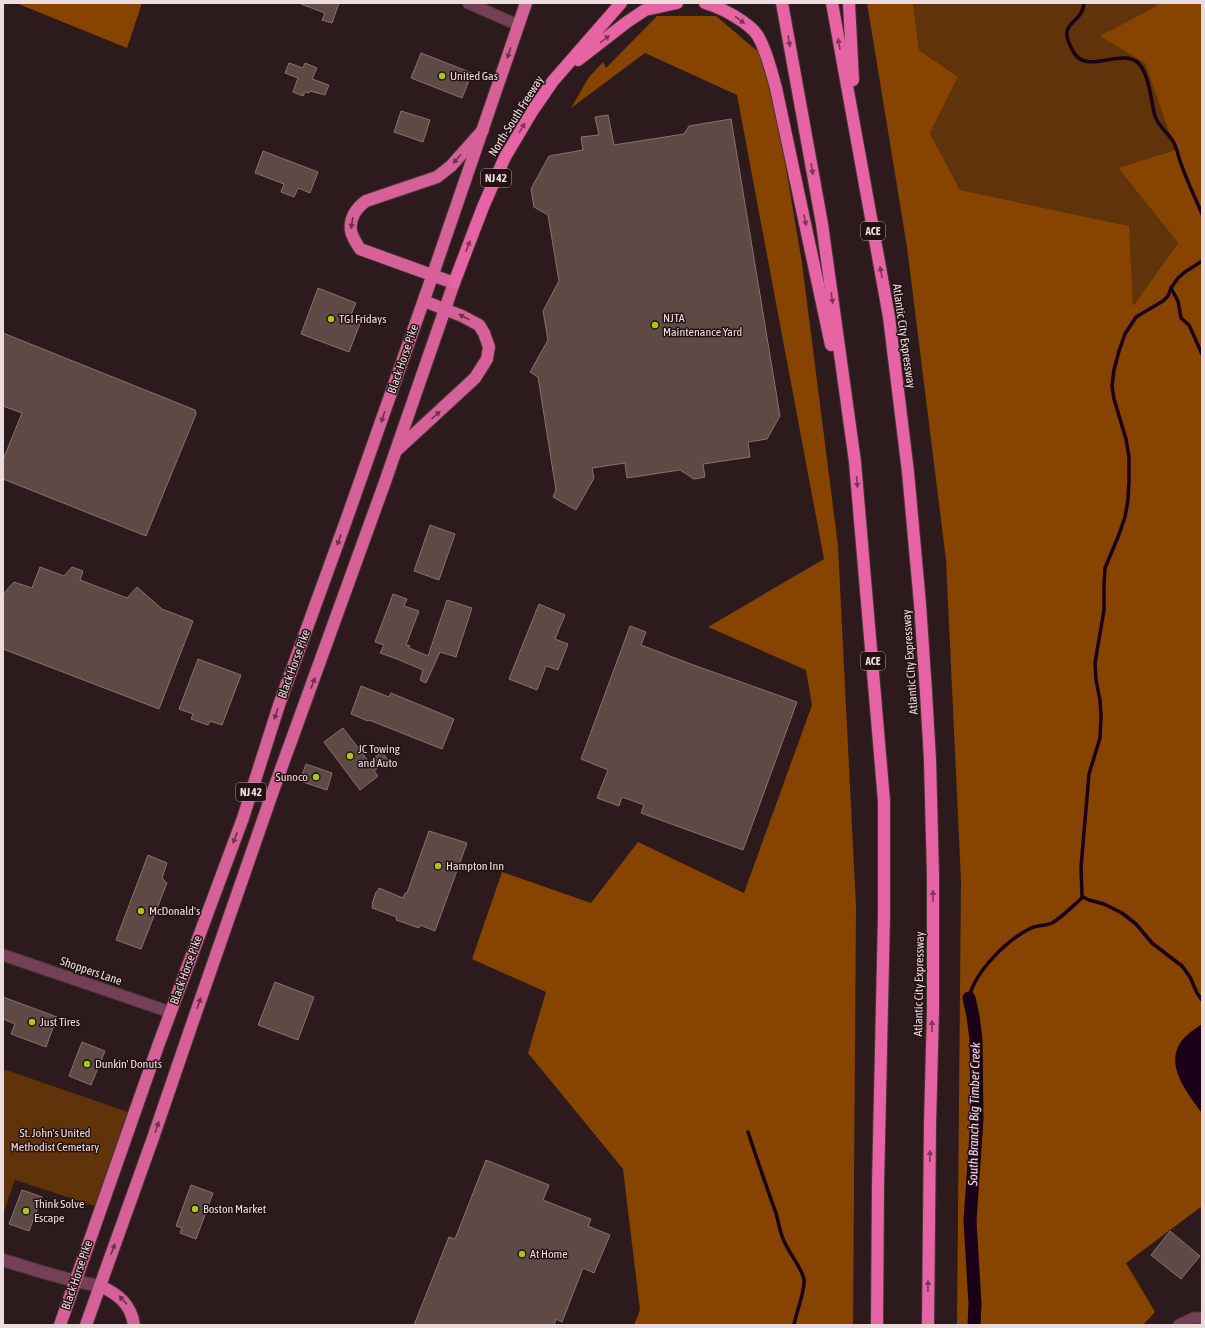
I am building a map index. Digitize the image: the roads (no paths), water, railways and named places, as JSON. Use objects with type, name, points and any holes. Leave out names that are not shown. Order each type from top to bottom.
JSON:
[{"type":"highway","name":"Black Horse Pike","points":[[60,1325],[170,1012],[242,818],[279,705],[424,301],[526,3]]},
{"type":"highway","name":"North-South Freeway","points":[[454,283],[483,208],[505,157],[533,110],[553,81],[620,3]]},
{"type":"highway","points":[[553,81],[599,43],[645,10],[677,3]]},
{"type":"highway","points":[[705,3],[720,8],[738,18],[757,34],[766,53],[776,88],[855,462]]},
{"type":"highway","name":"ACE","points":[[782,3],[822,224],[855,462],[884,801],[884,915],[878,1178],[877,1325]]},
{"type":"highway","name":"Atlantic City Expressway","points":[[832,3],[889,317],[901,411],[920,604],[930,760],[933,884],[933,1002],[928,1325]]},
{"type":"highway","points":[[849,3],[859,151]]},
{"type":"highway","points":[[454,283],[433,274],[360,249],[351,232],[352,220],[358,207],[366,201],[437,177],[451,166],[483,130]]},
{"type":"highway","name":"Black Horse Pike","points":[[86,1325],[153,1138],[273,792],[396,451],[454,283]]},
{"type":"highway","points":[[396,451],[470,384],[487,359],[489,347],[484,333],[479,325],[462,316],[424,301]]},
{"type":"highway","points":[[100,1286],[111,1291],[126,1302],[134,1325]]},
{"type":"street","points":[[468,3],[518,25]]},
{"type":"street","name":"Shoppers Lane","points":[[3,955],[170,1012]]},
{"type":"street","points":[[3,1260],[74,1282],[100,1286]]},
{"type":"street","points":[[1179,1325],[1194,1318],[1202,1318]]},
{"type":"waterway","name":"South Branch Big Timber Creek","points":[[1084,3],[1079,16],[1068,29],[1067,34],[1074,53],[1080,59],[1087,61],[1095,62],[1122,58],[1130,59],[1137,62],[1141,66],[1147,79],[1155,116],[1159,124],[1174,143],[1202,214]]},
{"type":"waterway","name":"South Branch Big Timber Creek","points":[[1083,897],[1081,867],[1089,774],[1100,738],[1100,700],[1096,680],[1095,663],[1104,610],[1105,568],[1125,517],[1128,500],[1129,457],[1126,439],[1114,399],[1112,386],[1114,370],[1125,334],[1136,317],[1163,301],[1168,296],[1171,288],[1178,278],[1202,261]]},
{"type":"waterway","points":[[1171,288],[1178,301],[1181,318],[1189,325],[1202,354]]},
{"type":"waterway","points":[[1083,897],[1104,904],[1122,913],[1136,924],[1152,943],[1182,966],[1190,977],[1202,1000]]},
{"type":"waterway","name":"South Branch Big Timber Creek","points":[[969,998],[978,977],[1002,948],[1031,928],[1050,924],[1056,921],[1083,897]]},
{"type":"waterway","name":"South Branch Big Timber Creek","points":[[969,998],[976,1039],[977,1119],[970,1221],[975,1304],[974,1325]]},
{"type":"waterway","points":[[748,1132],[776,1213],[782,1237],[804,1280],[794,1325]]},
{"type":"place","name":"United Gas","points":[[442,76]]},
{"type":"place","name":"TGI Fridays","points":[[331,319]]},
{"type":"place","name":"NJTA Maintenance Yard","points":[[655,325]]},
{"type":"place","name":"JC Towing and Auto","points":[[350,756]]},
{"type":"place","name":"Sunoco","points":[[316,777]]},
{"type":"place","name":"Hampton Inn","points":[[438,866]]},
{"type":"place","name":"McDonald's","points":[[141,911]]},
{"type":"place","name":"Just Tires","points":[[32,1022]]},
{"type":"place","name":"Dunkin' Donuts","points":[[87,1064]]},
{"type":"place","name":"Boston Market","points":[[195,1209]]},
{"type":"place","name":"Think Solve Escape","points":[[26,1211]]},
{"type":"place","name":"At Home","points":[[522,1254]]},
{"type":"park label","name":"St. John's United Methodist Cemetary","points":[[55,1140]]}]
